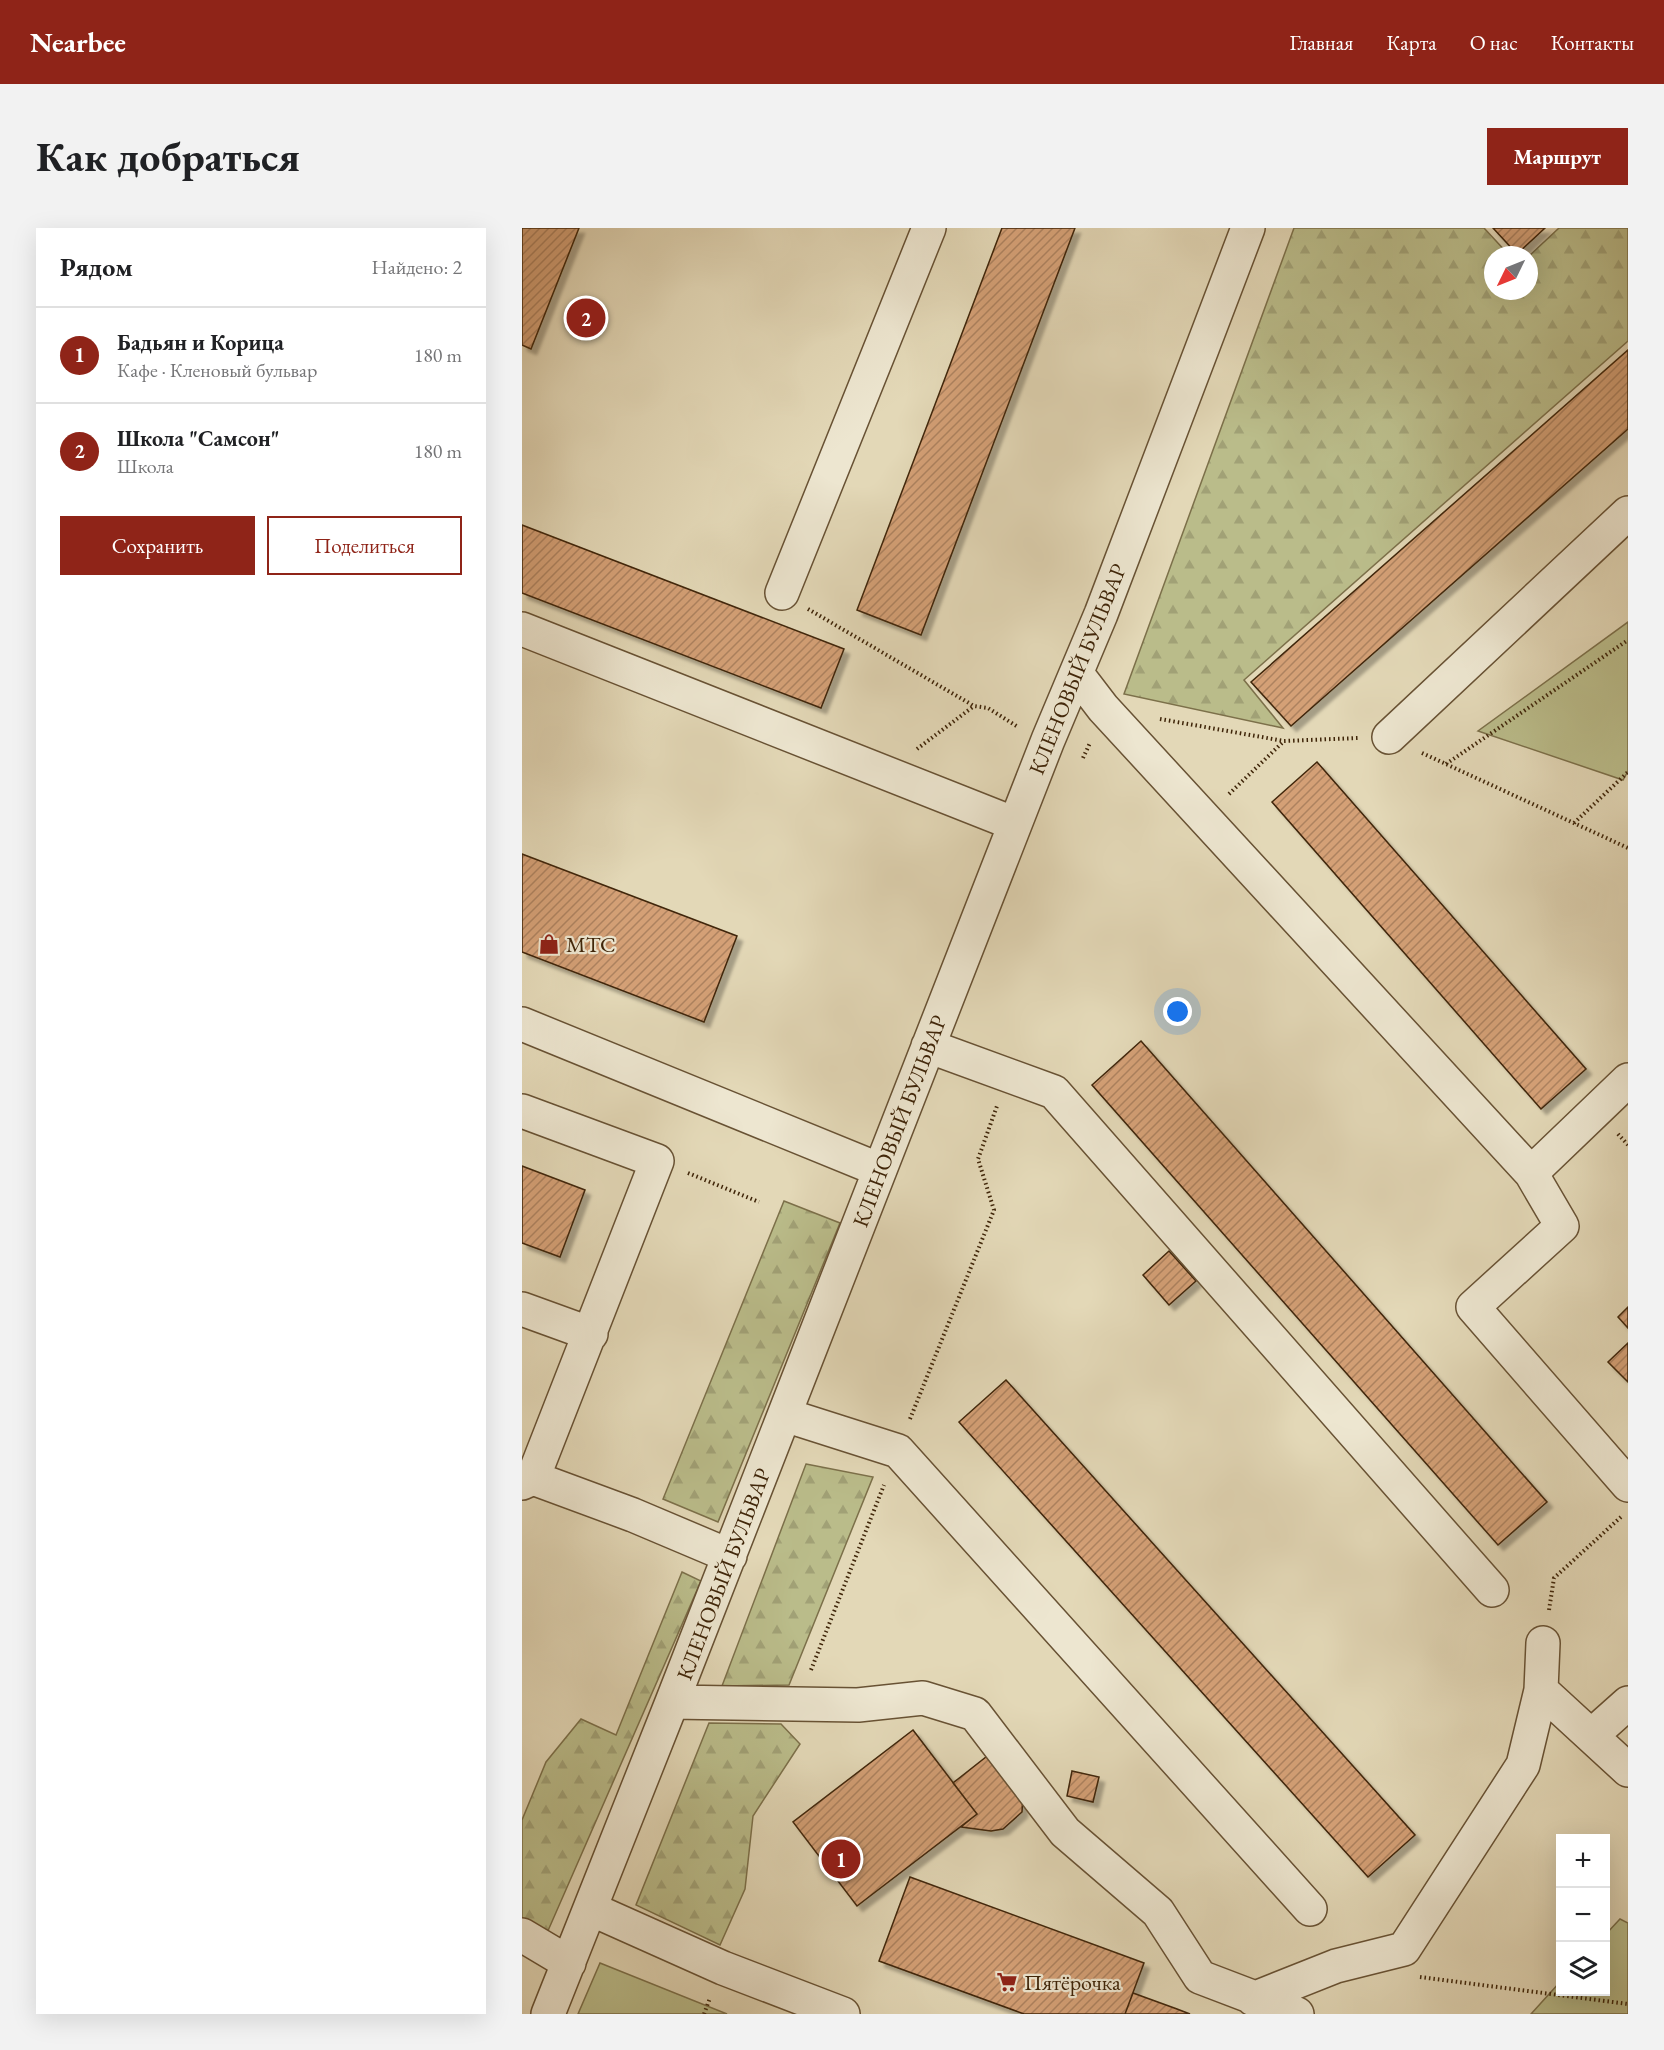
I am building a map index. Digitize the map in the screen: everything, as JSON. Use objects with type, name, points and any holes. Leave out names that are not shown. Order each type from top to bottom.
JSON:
[{"type":"street","points":[[782,594],[929,228]]},
{"type":"street","name":"КЛЕНОВЫЙ БУЛЬВАР","points":[[548,2014],[730,1556],[1048,740],[1077,674],[1248,228]]},
{"type":"street","points":[[1389,737],[1628,513]]},
{"type":"street","points":[[522,629],[1015,824]]},
{"type":"street","points":[[1077,674],[1103,708],[1531,1173],[1562,1226],[1473,1307],[1628,1485]]},
{"type":"street","points":[[522,1024],[880,1170]]},
{"type":"street","points":[[928,1046],[1054,1092],[1492,1590]]},
{"type":"street","points":[[1531,1173],[1628,1080]]},
{"type":"street","points":[[522,1111],[657,1161],[591,1334],[527,1480],[633,1515],[730,1556]]},
{"type":"street","points":[[522,1309],[591,1334]]},
{"type":"street","points":[[784,1415],[898,1451],[1310,1909]]},
{"type":"street","points":[[1253,1999],[1336,1966],[1404,1949],[1523,1765],[1541,1690],[1543,1643]]},
{"type":"street","points":[[1541,1690],[1628,1770]]},
{"type":"street","points":[[672,1702],[858,1705],[923,1698],[975,1714],[1065,1832],[1158,1912],[1200,1977],[1297,2014]]},
{"type":"street","points":[[1591,1736],[1628,1703]]},
{"type":"street","points":[[591,1909],[723,1968],[843,2014]]},
{"type":"street","points":[[522,1935],[569,1963]]},
{"type":"path","points":[[782,594],[974,706],[988,708],[1022,730]]},
{"type":"path","points":[[1446,764],[1628,640]]},
{"type":"path","points":[[885,773],[974,706]]},
{"type":"path","points":[[1083,758],[1103,708],[1284,741],[1389,737],[1628,848]]},
{"type":"path","points":[[1205,818],[1284,741]]},
{"type":"path","points":[[1574,823],[1628,772]]},
{"type":"path","points":[[811,1670],[994,1210],[978,1158],[1008,1075]]},
{"type":"path","points":[[685,1172],[759,1202]]},
{"type":"path","points":[[1543,1643],[1554,1578],[1608,1529]]},
{"type":"path","points":[[1418,1977],[1628,2004]]},
{"type":"green space","points":[[1294,228],[1484,228],[1501,246],[1484,246],[1484,300],[1538,300],[1538,248],[1559,228],[1628,228],[1628,341],[1244,680],[1283,728],[1124,694]]},
{"type":"green space","points":[[1628,622],[1628,771],[1623,780],[1478,731]]},
{"type":"green space","points":[[784,1201],[840,1223],[718,1522],[663,1499]]},
{"type":"green space","points":[[806,1464],[873,1477],[789,1685],[722,1686]]},
{"type":"green space","points":[[682,1572],[701,1581],[547,1933],[522,1918],[522,1820],[546,1762],[581,1719],[616,1735]]},
{"type":"green space","points":[[709,1723],[781,1724],[800,1744],[753,1816],[745,1889],[720,1945],[636,1905]]},
{"type":"green space","points":[[1620,1919],[1628,1923],[1628,2014],[1531,2014],[1556,1986],[1556,1996],[1610,1996],[1610,1930]]},
{"type":"green space","points":[[600,1963],[727,2014],[578,2014]]},
{"type":"building","points":[[522,228],[579,228],[531,349],[522,345]]},
{"type":"building","points":[[1002,228],[1075,228],[921,635],[857,610]]},
{"type":"building","points":[[1493,228],[1545,228],[1526,246],[1510,246]]},
{"type":"building","points":[[1628,350],[1628,429],[1291,726],[1251,682]]},
{"type":"building","points":[[522,525],[844,649],[821,708],[522,593]]},
{"type":"building","points":[[1317,762],[1586,1069],[1541,1109],[1272,802]]},
{"type":"building","points":[[522,854],[737,936],[704,1022],[522,952]]},
{"type":"building","points":[[1141,1041],[1547,1502],[1498,1545],[1092,1085]]},
{"type":"building","points":[[522,1166],[585,1190],[560,1257],[522,1243]]},
{"type":"building","points":[[1169,1251],[1196,1281],[1169,1305],[1143,1275]]},
{"type":"building","points":[[1628,1307],[1628,1328],[1618,1317]]},
{"type":"building","points":[[1628,1343],[1628,1382],[1608,1362]]},
{"type":"building","points":[[1006,1380],[1415,1835],[1368,1877],[959,1422]]},
{"type":"building","points":[[913,1730],[977,1814],[857,1906],[793,1822]]},
{"type":"building","points":[[991,1753],[1023,1794],[1022,1812],[1003,1829],[991,1831],[961,1827],[977,1814],[953,1783]]},
{"type":"building","points":[[1072,1771],[1099,1777],[1093,1802],[1067,1796]]},
{"type":"building","points":[[910,1877],[1144,1963],[1125,2014],[1024,2014],[879,1961]]},
{"type":"building","points":[[1133,1993],[1177,2009],[1190,2014],[1125,2014]]},
{"type":"place","name":"Школа \"Самсон\"","points":[[586,318]]},
{"type":"place","name":"МТС","points":[[549,944]]},
{"type":"place","name":"Бадьян и Корица","points":[[841,1859]]},
{"type":"place","name":"Пятёрочка","points":[[1007,1982]]}]
